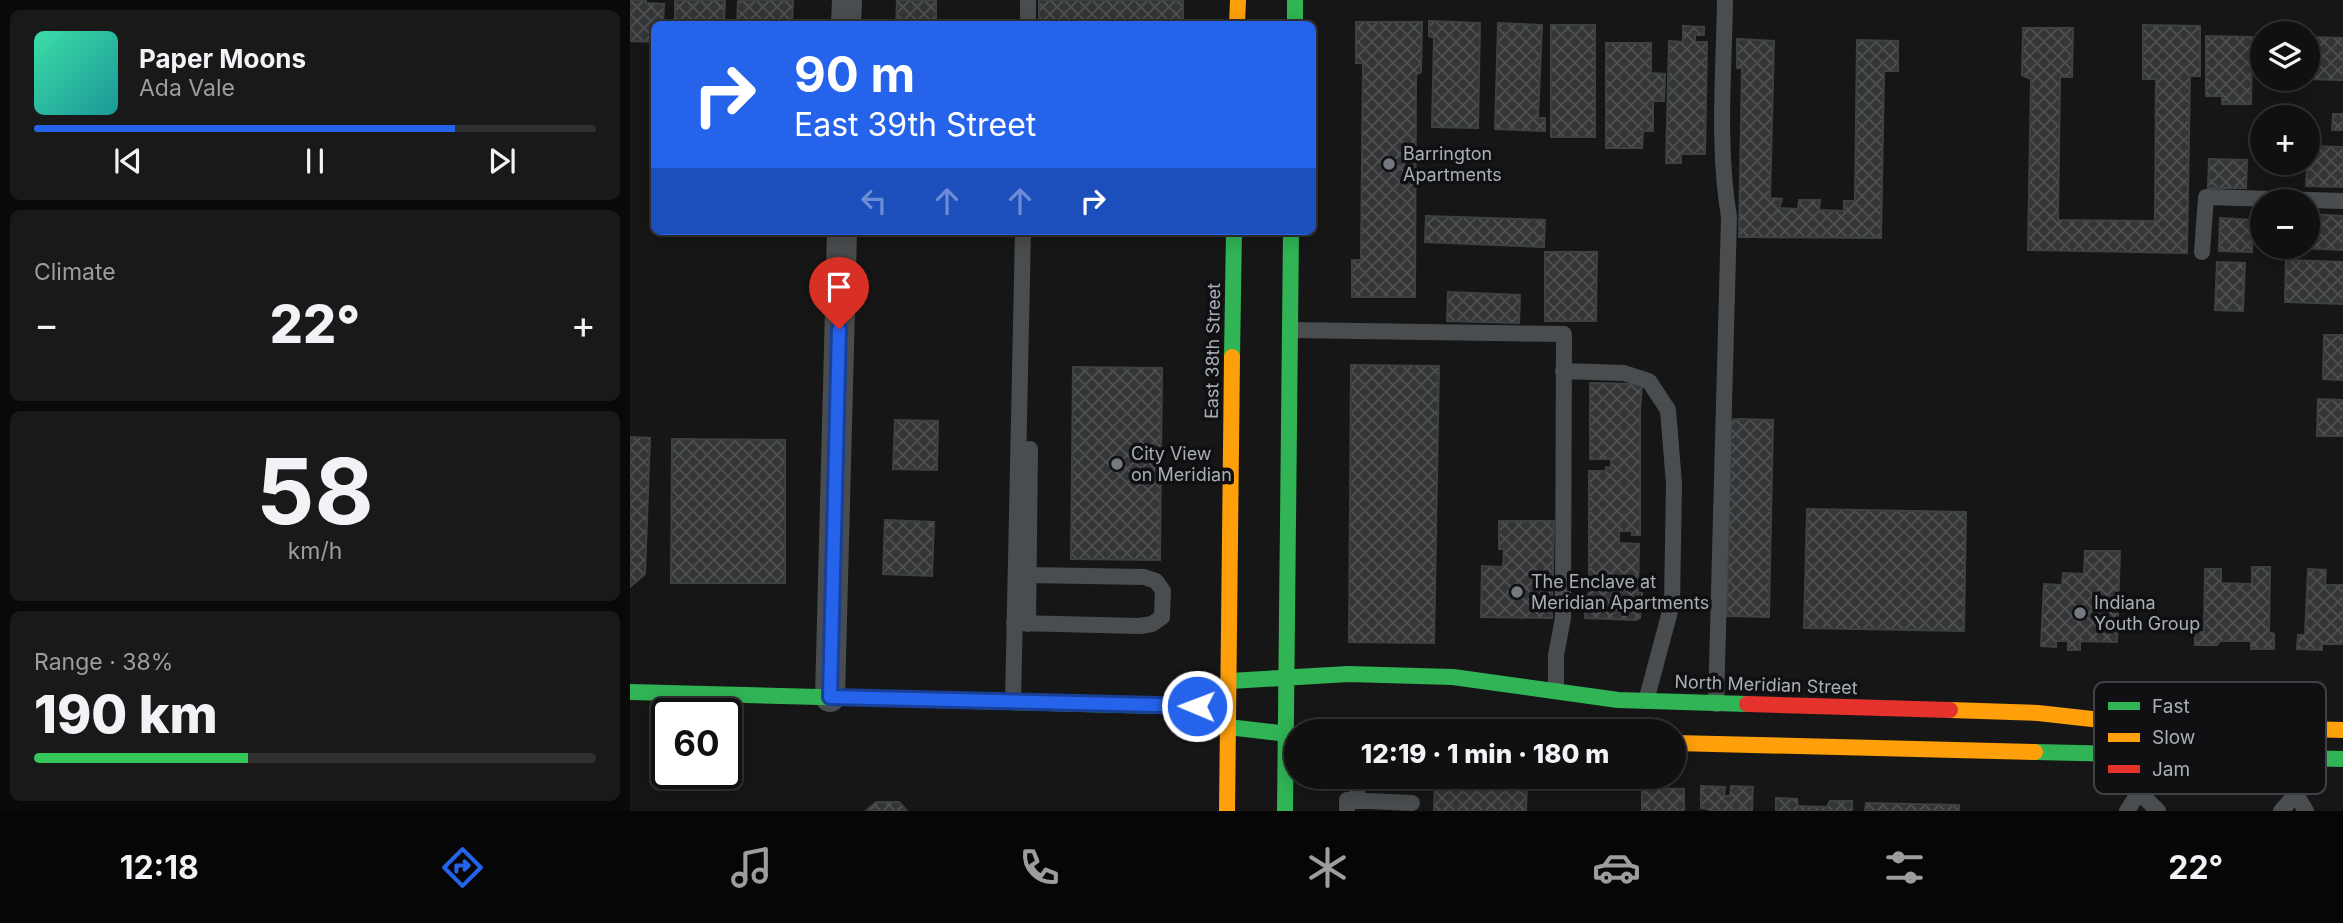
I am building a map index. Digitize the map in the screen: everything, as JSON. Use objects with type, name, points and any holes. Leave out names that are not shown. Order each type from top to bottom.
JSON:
[{"type":"main road","points":[[1237,21],[1238,0]]},
{"type":"main road","points":[[1295,0],[1295,21]]},
{"type":"main road","name":"East 38th Street","points":[[1227,811],[1234,235]]},
{"type":"main road","points":[[1290,719],[1286,677],[1291,235]]},
{"type":"main road","name":"North Meridian Street","points":[[1230,681],[1348,674],[1453,677],[1556,692],[1646,701],[2038,713],[2094,719]]},
{"type":"main road","points":[[1197,706],[1230,681]]},
{"type":"main road","points":[[630,692],[1197,706],[1228,727],[1284,733]]},
{"type":"main road","points":[[1686,743],[2094,754]]},
{"type":"main road","points":[[1285,811],[1287,789]]},
{"type":"street","points":[[846,21],[847,0]]},
{"type":"street","points":[[830,697],[842,235]]},
{"type":"lane","points":[[1028,0],[1028,21]]},
{"type":"lane","points":[[1716,704],[1729,217],[1723,185],[1722,154],[1725,0]]},
{"type":"lane","points":[[2202,252],[2206,197],[2343,201]]},
{"type":"lane","points":[[1021,623],[1023,235]]},
{"type":"lane","points":[[1290,330],[1564,334],[1563,618],[1556,655],[1556,692]]},
{"type":"lane","points":[[1563,371],[1624,373],[1649,381],[1668,410],[1674,484],[1672,604],[1646,701]]},
{"type":"lane","points":[[1013,702],[1029,575],[1030,449]]},
{"type":"lane","points":[[1021,623],[1140,626],[1152,624],[1161,617],[1163,591],[1156,581],[1143,577],[1029,575]]},
{"type":"lane","points":[[2127,811],[2138,794]]},
{"type":"lane","points":[[2141,794],[2158,811]]},
{"type":"lane","points":[[2281,811],[2296,794],[2306,811]]},
{"type":"lane","points":[[1352,806],[1412,803]]},
{"type":"building","points":[[630,0],[664,4],[663,21],[651,21],[651,42],[630,41]]},
{"type":"building","points":[[675,0],[725,0],[724,21],[675,21]]},
{"type":"building","points":[[738,0],[793,0],[792,21],[737,21]]},
{"type":"building","points":[[897,0],[936,0],[936,21],[896,21]]},
{"type":"building","points":[[1039,0],[1183,0],[1183,21],[1039,21]]},
{"type":"building","points":[[1429,21],[1480,23],[1478,128],[1432,127],[1434,38],[1429,36]]},
{"type":"building","name":"Barrington Apartments","points":[[1356,22],[1422,22],[1421,72],[1416,75],[1415,297],[1352,297],[1352,260],[1361,260],[1363,63],[1356,63]]},
{"type":"building","points":[[1498,23],[1542,25],[1538,118],[1545,118],[1545,131],[1495,129]]},
{"type":"building","points":[[1551,25],[1595,25],[1595,137],[1551,137]]},
{"type":"building","points":[[2143,25],[2200,26],[2200,76],[2190,76],[2187,253],[2028,250],[2031,79],[2022,75],[2023,28],[2073,28],[2072,77],[2060,77],[2058,220],[2155,221],[2156,79],[2143,79]]},
{"type":"building","points":[[1683,26],[1704,27],[1704,35],[1695,35],[1695,42],[1707,42],[1705,154],[1681,154],[1681,163],[1666,163],[1669,41],[1683,42]]},
{"type":"building","points":[[2206,36],[2250,37],[2251,104],[2222,104],[2222,96],[2206,96]]},
{"type":"building","points":[[2320,37],[2343,38],[2343,80],[2320,79]]},
{"type":"building","points":[[1737,39],[1774,41],[1770,198],[1782,199],[1779,208],[1798,209],[1799,200],[1820,200],[1819,210],[1844,211],[1844,201],[1855,201],[1857,40],[1898,41],[1898,71],[1884,71],[1881,238],[1739,237],[1742,68],[1737,68]]},
{"type":"building","points":[[1606,43],[1651,43],[1651,73],[1665,74],[1664,101],[1653,101],[1653,131],[1643,131],[1642,148],[1606,148]]},
{"type":"building","points":[[2333,114],[2343,114],[2343,130],[2332,130]]},
{"type":"building","points":[[2320,146],[2343,147],[2343,187],[2306,186],[2307,175],[2320,175]]},
{"type":"building","points":[[2209,159],[2247,160],[2246,188],[2208,188]]},
{"type":"building","points":[[2320,215],[2343,216],[2343,250],[2320,249]]},
{"type":"building","points":[[1426,216],[1545,220],[1544,247],[1425,242]]},
{"type":"building","points":[[2220,218],[2250,220],[2250,252],[2219,251]]},
{"type":"building","points":[[1545,252],[1597,252],[1596,321],[1545,321]]},
{"type":"building","points":[[2286,260],[2343,262],[2343,304],[2285,302]]},
{"type":"building","points":[[2217,262],[2245,263],[2243,311],[2215,310]]},
{"type":"building","points":[[1448,292],[1520,295],[1519,323],[1447,321]]},
{"type":"building","points":[[2324,335],[2343,335],[2343,380],[2323,379]]},
{"type":"building","points":[[1351,365],[1439,366],[1434,643],[1349,642]]},
{"type":"building","name":"City View on Meridian","points":[[1073,367],[1162,368],[1160,560],[1071,559]]},
{"type":"building","points":[[1590,383],[1642,384],[1640,535],[1632,535],[1632,531],[1619,531],[1619,543],[1639,544],[1638,593],[1642,593],[1640,618],[1636,620],[1585,618],[1586,595],[1589,594],[1589,471],[1606,471],[1606,467],[1611,468],[1611,459],[1590,459]]},
{"type":"building","points":[[2318,399],[2343,400],[2343,436],[2317,436]]},
{"type":"building","points":[[895,420],[938,421],[937,470],[893,469]]},
{"type":"building","points":[[1731,420],[1773,420],[1769,617],[1727,616]]},
{"type":"building","points":[[630,437],[650,438],[645,574],[630,587]]},
{"type":"building","points":[[672,439],[785,440],[785,583],[671,583]]},
{"type":"building","points":[[1807,509],[1966,512],[1964,631],[1804,628]]},
{"type":"building","points":[[885,520],[934,522],[932,576],[883,574]]},
{"type":"building","name":"The Enclave at Meridian Apartments","points":[[1499,521],[1554,521],[1552,618],[1481,617],[1482,566],[1503,567],[1504,549],[1499,549]]},
{"type":"building","name":"Indiana Youth Group","points":[[2085,551],[2120,551],[2117,642],[2080,641],[2080,650],[2068,650],[2068,641],[2056,641],[2056,647],[2041,646],[2044,584],[2062,585],[2063,573],[2084,574]]},
{"type":"building","points":[[2252,567],[2270,567],[2269,632],[2274,634],[2274,649],[2251,649],[2251,641],[2220,641],[2217,645],[2195,645],[2195,632],[2204,632],[2205,569],[2221,569],[2221,583],[2252,584]]},
{"type":"building","points":[[2308,569],[2326,570],[2325,585],[2343,585],[2343,644],[2322,644],[2322,650],[2297,649],[2298,635],[2305,635]]},
{"type":"building","points":[[1701,786],[1725,787],[1724,796],[1730,796],[1731,786],[1753,787],[1752,810],[1709,811],[1701,808]]},
{"type":"building","points":[[1435,789],[1527,789],[1526,811],[1434,811]]},
{"type":"building","points":[[1642,789],[1684,789],[1684,811],[1642,811]]},
{"type":"building","points":[[1776,798],[1797,799],[1798,806],[1827,807],[1830,801],[1852,801],[1852,811],[1776,811]]},
{"type":"building","points":[[876,802],[899,802],[907,811],[866,811]]},
{"type":"building","points":[[1866,803],[1959,805],[1959,811],[1865,811]]},
{"type":"traffic: fast","points":[[1295,0],[1295,21]]},
{"type":"traffic: fast","points":[[1232,357],[1234,235]]},
{"type":"traffic: fast","points":[[1285,811],[1291,235]]},
{"type":"traffic: fast","points":[[1197,707],[1230,681],[1348,674],[1453,677],[1618,700],[1747,704]]},
{"type":"traffic: fast","points":[[630,692],[1197,707],[1228,727],[1284,733]]},
{"type":"traffic: fast","points":[[2035,752],[2094,753]]},
{"type":"traffic: fast","points":[[2326,759],[2343,759]]},
{"type":"traffic: slow","points":[[1237,21],[1238,0]]},
{"type":"traffic: slow","points":[[1227,811],[1232,357]]},
{"type":"traffic: slow","points":[[1950,710],[2038,713],[2094,719]]},
{"type":"traffic: slow","points":[[2326,730],[2343,730]]},
{"type":"traffic: slow","points":[[1686,743],[2035,752]]},
{"type":"traffic: jam","points":[[1747,704],[1950,710]]},
{"type":"place","name":"Barrington Apartments","points":[[1389,164]]},
{"type":"place","name":"City View on Meridian","points":[[1117,464]]},
{"type":"place","name":"The Enclave at Meridian Apartments","points":[[1517,592]]},
{"type":"place","name":"Indiana Youth Group","points":[[2080,613]]},
{"type":"route","points":[[839,329],[830,697],[1197,706]]}]
